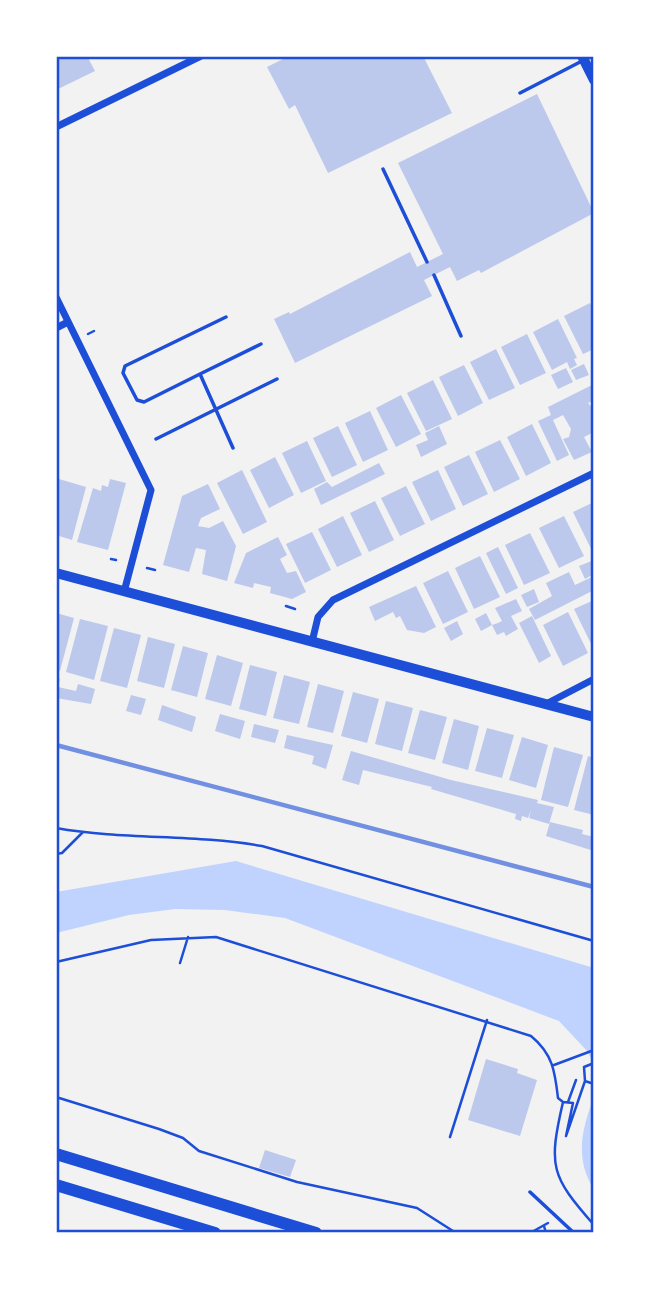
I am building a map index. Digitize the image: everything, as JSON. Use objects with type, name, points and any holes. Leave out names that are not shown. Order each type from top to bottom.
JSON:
[{"type":"main road","points":[[56,573],[594,717]]},
{"type":"main road","points":[[56,1154],[287,1229],[316,1233]]},
{"type":"main road","points":[[56,1185],[215,1233]]},
{"type":"street","points":[[56,127],[201,56]]},
{"type":"street","points":[[583,58],[592,73]]},
{"type":"street","points":[[56,297],[152,490],[124,592]]},
{"type":"street","points":[[56,328],[68,322]]},
{"type":"street","points":[[312,642],[318,617],[333,600],[594,473]]},
{"type":"street","points":[[545,704],[594,679]]},
{"type":"lane","points":[[520,93],[583,58]]},
{"type":"lane","points":[[383,169],[427,262]]},
{"type":"lane","points":[[434,275],[461,336]]},
{"type":"lane","points":[[226,317],[125,366],[123,373],[137,400],[144,402],[261,344]]},
{"type":"lane","points":[[200,374],[233,448]]},
{"type":"lane","points":[[156,439],[277,379]]},
{"type":"lane","points":[[530,1192],[574,1233]]},
{"type":"path","points":[[88,334],[94,331]]},
{"type":"path","points":[[111,559],[116,560]]},
{"type":"path","points":[[147,568],[155,570]]},
{"type":"path","points":[[286,606],[295,609]]},
{"type":"path","points":[[56,828],[83,832],[223,839],[262,846],[594,941]]},
{"type":"path","points":[[56,854],[62,853],[83,832]]},
{"type":"path","points":[[180,963],[188,937]]},
{"type":"path","points":[[56,962],[125,944],[188,937],[216,937],[487,1020],[531,1036],[544,1047],[554,1065],[558,1098],[564,1102],[573,1102],[566,1136],[585,1081],[584,1067],[594,1063]]},
{"type":"path","points":[[450,1137],[487,1020]]},
{"type":"path","points":[[554,1065],[594,1051]]},
{"type":"path","points":[[569,1102],[576,1080]]},
{"type":"path","points":[[585,1081],[594,1084]]},
{"type":"path","points":[[56,1097],[159,1129],[183,1138],[199,1151],[297,1182],[417,1208],[453,1231],[465,1233]]},
{"type":"path","points":[[564,1102],[556,1137],[555,1164],[563,1190],[594,1225]]},
{"type":"path","points":[[566,1209],[573,1201]]},
{"type":"path","points":[[530,1233],[552,1220]]},
{"type":"path","points":[[544,1226],[546,1233]]},
{"type":"water","points":[[236,861],[594,968],[594,1064],[587,1051],[559,1021],[285,918],[225,910],[175,909],[129,915],[56,933],[56,892]]},
{"type":"water","points":[[594,1096],[594,1190],[584,1166],[582,1143]]},
{"type":"building","points":[[63,56],[87,56],[95,71],[56,90],[56,59]]},
{"type":"building","points":[[289,56],[423,56],[452,113],[328,173],[295,105],[289,109],[267,67]]},
{"type":"building","points":[[537,94],[594,213],[481,273],[479,270],[457,281],[450,267],[424,280],[432,296],[295,363],[274,319],[289,312],[290,314],[410,252],[417,267],[443,254],[398,163]]},
{"type":"building","points":[[590,303],[594,312],[594,349],[583,354],[564,316]]},
{"type":"building","points":[[558,319],[577,358],[574,359],[577,365],[570,369],[567,362],[552,370],[533,332]]},
{"type":"building","points":[[527,334],[546,373],[520,385],[501,347]]},
{"type":"building","points":[[496,349],[515,388],[489,400],[470,362]]},
{"type":"building","points":[[584,364],[589,375],[576,380],[571,370]]},
{"type":"building","points":[[464,365],[483,403],[458,416],[439,377]]},
{"type":"building","points":[[566,368],[573,382],[558,389],[551,375]]},
{"type":"building","points":[[433,380],[452,419],[426,431],[407,393]]},
{"type":"building","points":[[594,384],[594,400],[588,403],[594,410],[594,432],[584,437],[592,452],[574,460],[563,439],[569,437],[571,429],[563,415],[553,420],[569,455],[557,461],[538,421],[551,415],[548,407]]},
{"type":"building","points":[[401,395],[421,434],[396,447],[376,408]]},
{"type":"building","points":[[370,411],[388,450],[363,462],[345,423]]},
{"type":"building","points":[[532,424],[551,463],[526,476],[507,437]]},
{"type":"building","points":[[338,426],[357,465],[332,477],[313,438]]},
{"type":"building","points":[[439,426],[447,444],[421,457],[416,445],[428,440],[425,433]]},
{"type":"building","points":[[500,440],[520,479],[494,492],[475,452]]},
{"type":"building","points":[[307,441],[326,481],[301,493],[282,453]]},
{"type":"building","points":[[469,455],[488,494],[463,506],[444,467]]},
{"type":"building","points":[[275,457],[294,495],[269,508],[250,470]]},
{"type":"building","points":[[379,463],[385,474],[321,505],[314,489],[327,482],[332,487]]},
{"type":"building","points":[[242,470],[267,522],[243,534],[217,483]]},
{"type":"building","points":[[438,470],[456,509],[431,521],[412,482]]},
{"type":"building","points":[[59,479],[86,487],[72,540],[56,535]]},
{"type":"building","points":[[110,479],[126,483],[108,550],[77,542],[93,488],[101,491],[102,485],[108,487]]},
{"type":"building","points":[[208,484],[220,509],[201,518],[198,526],[209,528],[223,521],[236,546],[227,581],[202,574],[206,550],[196,548],[189,572],[163,565],[182,496]]},
{"type":"building","points":[[406,486],[425,524],[400,536],[381,498]]},
{"type":"building","points":[[375,501],[394,540],[369,552],[350,513]]},
{"type":"building","points":[[594,502],[594,555],[573,512]]},
{"type":"building","points":[[343,516],[362,555],[337,567],[318,529]]},
{"type":"building","points":[[564,516],[584,556],[559,568],[539,528]]},
{"type":"building","points":[[312,532],[331,570],[305,583],[286,544]]},
{"type":"building","points":[[530,533],[550,573],[524,585],[505,545]]},
{"type":"building","points":[[278,537],[287,555],[280,559],[287,573],[296,571],[306,592],[292,599],[270,593],[271,587],[254,583],[253,588],[234,583],[246,553]]},
{"type":"building","points":[[498,547],[518,588],[506,594],[486,553]]},
{"type":"building","points":[[480,556],[500,597],[474,609],[455,568]]},
{"type":"building","points":[[594,560],[594,574],[585,579],[579,566]]},
{"type":"building","points":[[448,571],[468,612],[443,624],[423,583]]},
{"type":"building","points":[[569,572],[575,585],[594,576],[594,590],[535,620],[529,609],[552,596],[546,583]]},
{"type":"building","points":[[416,586],[436,627],[424,633],[407,630],[400,616],[396,618],[393,612],[375,621],[369,607]]},
{"type":"building","points":[[534,589],[539,602],[527,607],[521,595]]},
{"type":"building","points":[[516,599],[522,611],[511,616],[518,629],[506,636],[504,632],[497,635],[492,625],[502,621],[495,608]]},
{"type":"building","points":[[594,600],[594,650],[574,609]]},
{"type":"building","points":[[568,612],[588,653],[563,666],[543,625]]},
{"type":"building","points":[[56,613],[74,618],[60,671],[56,670]]},
{"type":"building","points":[[486,613],[492,625],[481,631],[475,619]]},
{"type":"building","points":[[532,616],[551,656],[539,663],[519,623]]},
{"type":"building","points":[[80,619],[108,626],[94,680],[66,672]]},
{"type":"building","points":[[457,621],[463,634],[451,641],[444,628]]},
{"type":"building","points":[[114,628],[141,635],[127,688],[100,681]]},
{"type":"building","points":[[148,637],[175,644],[164,688],[137,681]]},
{"type":"building","points":[[183,646],[208,653],[197,697],[171,690]]},
{"type":"building","points":[[217,655],[243,663],[231,706],[205,699]]},
{"type":"building","points":[[250,665],[277,672],[266,716],[239,709]]},
{"type":"building","points":[[284,675],[310,682],[299,724],[273,718]]},
{"type":"building","points":[[56,678],[60,679],[58,687],[76,691],[78,684],[95,689],[91,704],[56,698]]},
{"type":"building","points":[[318,684],[344,691],[333,733],[307,727]]},
{"type":"building","points":[[353,692],[379,699],[367,743],[341,736]]},
{"type":"building","points":[[131,695],[146,699],[141,715],[126,711]]},
{"type":"building","points":[[386,701],[413,708],[402,751],[375,744]]},
{"type":"building","points":[[162,705],[196,717],[192,732],[158,720]]},
{"type":"building","points":[[420,710],[447,717],[435,760],[408,753]]},
{"type":"building","points":[[220,714],[245,721],[240,739],[215,731]]},
{"type":"building","points":[[454,719],[479,726],[468,770],[442,763]]},
{"type":"building","points":[[254,724],[279,730],[275,743],[251,737]]},
{"type":"building","points":[[487,728],[514,735],[502,778],[475,771]]},
{"type":"building","points":[[287,735],[333,745],[326,769],[312,764],[314,756],[284,748]]},
{"type":"building","points":[[522,737],[548,745],[536,788],[509,780]]},
{"type":"building","points":[[554,747],[583,755],[568,807],[541,800]]},
{"type":"building","points":[[351,751],[451,780],[538,800],[537,803],[554,807],[549,824],[529,818],[531,810],[528,818],[522,816],[521,821],[515,819],[516,814],[431,789],[432,787],[363,770],[359,785],[342,780]]},
{"type":"building","points":[[588,756],[594,758],[594,815],[574,810]]},
{"type":"building","points":[[550,822],[583,830],[582,834],[594,837],[594,851],[546,836]]},
{"type":"building","points":[[486,1059],[518,1069],[517,1073],[537,1080],[520,1136],[468,1120]]},
{"type":"building","points":[[265,1150],[296,1160],[290,1177],[259,1168]]},
{"type":"railway","points":[[56,745],[594,887]]}]
